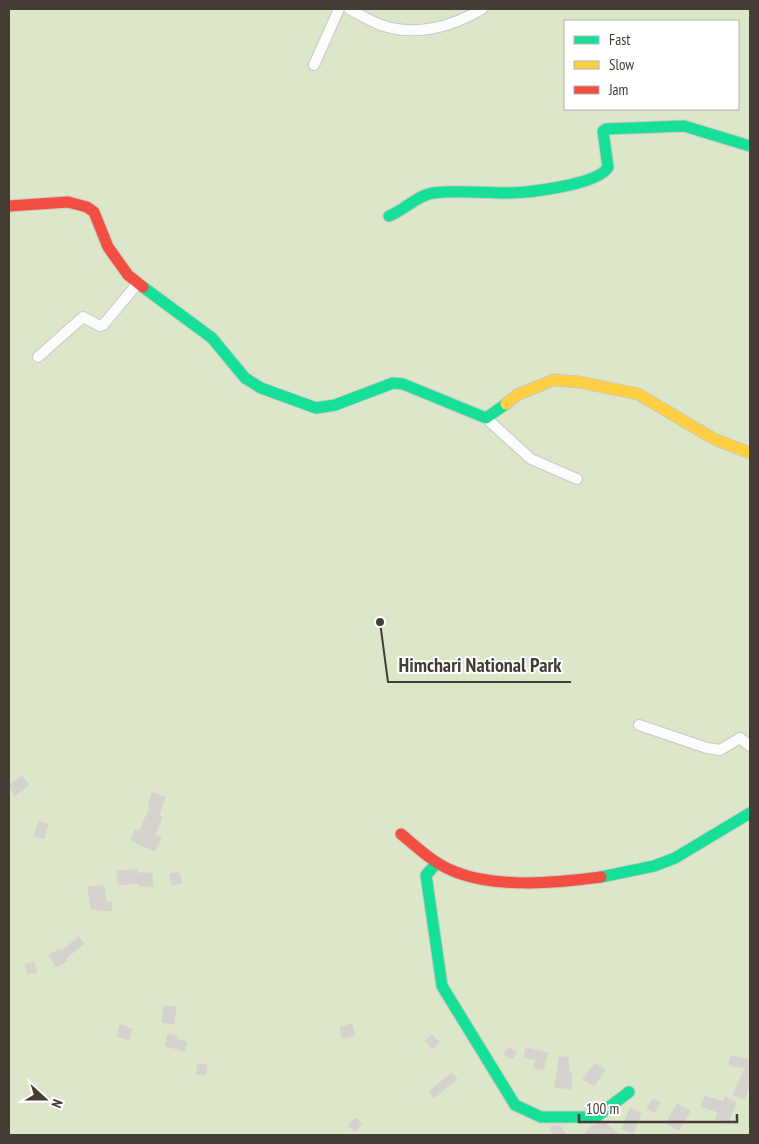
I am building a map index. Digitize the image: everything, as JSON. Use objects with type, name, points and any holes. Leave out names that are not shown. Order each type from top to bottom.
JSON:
[{"type":"street","points":[[314,65],[339,9]]},
{"type":"street","points":[[349,9],[380,25],[404,31],[426,30],[468,17],[482,9]]},
{"type":"street","points":[[389,216],[402,211],[425,195],[432,193],[477,191],[508,193],[583,183],[606,171],[608,167],[602,131],[606,128],[684,126],[750,146]]},
{"type":"street","points":[[9,206],[68,202],[87,207],[94,212],[108,247],[128,275],[189,318],[212,338],[249,382],[261,388],[316,408],[336,405],[393,383],[403,384],[476,416],[486,418],[531,459],[577,480]]},
{"type":"street","points":[[38,356],[83,317],[103,325],[138,283]]},
{"type":"street","points":[[486,418],[494,414],[517,395],[553,380],[579,382],[638,394],[714,439],[750,453]]},
{"type":"street","points":[[639,725],[707,748],[720,750],[740,738],[750,746]]},
{"type":"street","points":[[401,834],[438,863],[460,874],[496,882],[605,877],[658,864],[675,857],[750,813]]},
{"type":"street","points":[[438,863],[426,875],[442,986],[515,1105],[541,1117],[596,1117],[629,1092]]},
{"type":"green space","points":[[9,9],[750,9],[750,1135],[9,1135]]},
{"type":"building","points":[[22,776],[29,785],[15,796],[9,785]]},
{"type":"building","points":[[152,793],[165,797],[159,815],[162,817],[155,835],[161,838],[154,851],[131,840],[135,830],[139,832],[150,807],[148,806]]},
{"type":"building","points":[[39,821],[48,824],[44,839],[34,836]]},
{"type":"building","points":[[137,870],[138,873],[152,873],[153,886],[139,886],[139,883],[118,885],[117,871]]},
{"type":"building","points":[[179,872],[182,883],[172,885],[170,874]]},
{"type":"building","points":[[104,886],[106,902],[112,903],[111,911],[91,909],[88,887]]},
{"type":"building","points":[[79,937],[84,944],[66,958],[67,961],[56,967],[49,955],[60,949],[61,951]]},
{"type":"building","points":[[34,962],[37,972],[27,974],[25,964]]},
{"type":"building","points":[[164,1006],[176,1007],[174,1024],[162,1022]]},
{"type":"building","points":[[352,1024],[355,1035],[342,1038],[340,1027]]},
{"type":"building","points":[[120,1025],[132,1029],[129,1040],[117,1036]]},
{"type":"building","points":[[168,1034],[177,1036],[176,1039],[187,1042],[185,1051],[165,1046]]},
{"type":"building","points":[[432,1035],[439,1042],[432,1049],[425,1041]]},
{"type":"building","points":[[509,1047],[517,1053],[512,1059],[504,1054]]},
{"type":"building","points":[[526,1048],[548,1053],[543,1070],[534,1068],[536,1060],[524,1057]]},
{"type":"building","points":[[731,1056],[748,1059],[750,1056],[750,1087],[744,1099],[733,1095],[745,1068],[729,1065]]},
{"type":"building","points":[[559,1057],[568,1057],[569,1073],[572,1073],[571,1089],[555,1087]]},
{"type":"building","points":[[595,1063],[605,1070],[594,1086],[583,1079]]},
{"type":"building","points":[[198,1064],[207,1065],[206,1075],[196,1074]]},
{"type":"building","points":[[452,1073],[457,1079],[434,1098],[429,1091]]},
{"type":"building","points":[[705,1096],[723,1102],[725,1097],[736,1102],[728,1124],[715,1119],[718,1112],[701,1106]]},
{"type":"building","points":[[653,1099],[660,1103],[654,1113],[647,1108]]},
{"type":"building","points":[[677,1104],[690,1111],[679,1130],[666,1123]]},
{"type":"building","points":[[630,1108],[641,1113],[633,1134],[622,1129]]},
{"type":"building","points":[[355,1118],[362,1123],[355,1131],[348,1126]]},
{"type":"building","points":[[604,1122],[620,1135],[584,1135],[592,1126]]},
{"type":"building","points":[[560,1126],[566,1135],[555,1135],[550,1128]]},
{"type":"traffic: fast","points":[[389,216],[427,194],[442,192],[506,193],[529,191],[561,187],[591,179],[608,167],[603,131],[606,129],[684,126],[750,146]]},
{"type":"traffic: fast","points":[[143,287],[212,338],[245,378],[261,388],[316,408],[335,405],[393,383],[403,384],[486,418],[506,404]]},
{"type":"traffic: fast","points":[[601,877],[654,866],[675,858],[750,813]]},
{"type":"traffic: fast","points":[[437,863],[426,875],[442,986],[515,1105],[541,1117],[596,1117],[629,1092]]},
{"type":"traffic: slow","points":[[506,404],[517,395],[553,380],[579,382],[638,394],[714,439],[750,453]]},
{"type":"traffic: jam","points":[[9,206],[68,202],[87,207],[94,212],[108,247],[128,275],[143,287]]},
{"type":"traffic: jam","points":[[401,834],[444,867],[468,876],[486,880],[525,883],[601,877]]},
{"type":"place","name":"Himchari National Park","points":[[380,622]]}]
